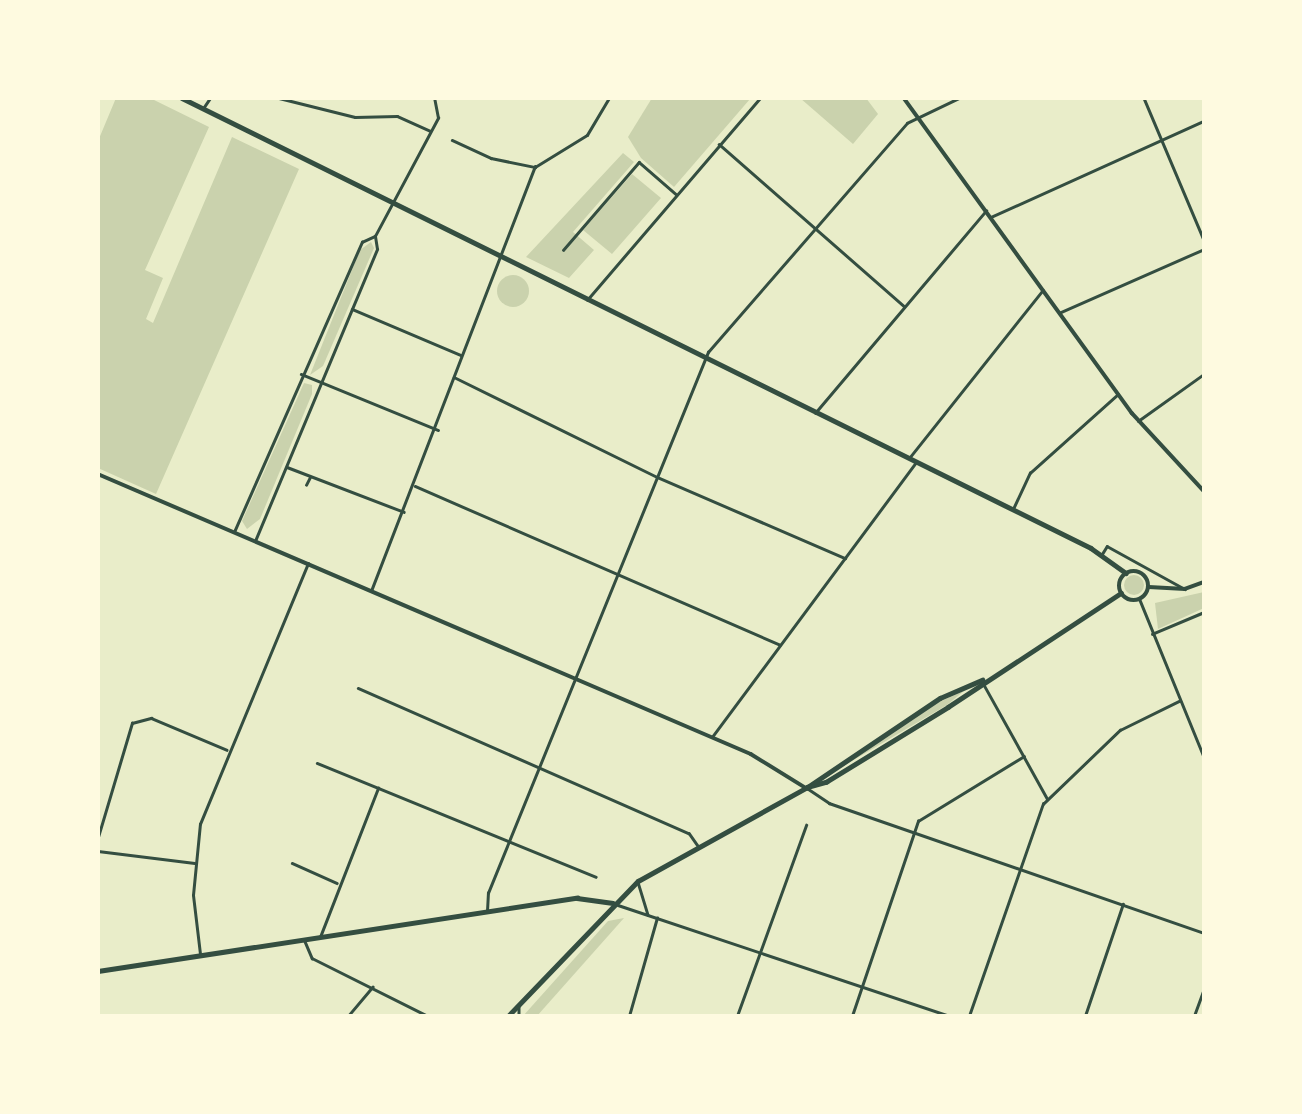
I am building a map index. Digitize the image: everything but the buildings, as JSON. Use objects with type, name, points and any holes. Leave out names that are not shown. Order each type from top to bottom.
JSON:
[{"type":"main road","points":[[182,98],[1102,554],[1126,573],[1142,572],[1149,587],[1140,600],[1121,593]]},
{"type":"main road","points":[[806,788],[826,782],[1121,593],[1126,573]]},
{"type":"main road","points":[[508,1016],[613,903],[638,881],[806,788],[940,698],[982,680]]},
{"type":"main road","points":[[98,971],[585,897],[613,903]]},
{"type":"street","points":[[203,109],[210,98]]},
{"type":"street","points":[[279,98],[355,117],[397,116],[431,132]]},
{"type":"street","points":[[255,541],[377,249],[375,236],[441,109],[434,98]]},
{"type":"street","points":[[512,98],[527,98]]},
{"type":"street","points":[[371,591],[438,430],[461,355],[502,258],[535,167],[587,135],[609,98]]},
{"type":"street","points":[[587,300],[760,98]]},
{"type":"street","points":[[904,98],[1138,421],[1203,489]]},
{"type":"street","points":[[487,911],[510,842],[705,358],[814,229],[919,116],[959,98]]},
{"type":"street","points":[[1144,98],[1204,240]]},
{"type":"street","points":[[991,217],[1204,121]]},
{"type":"street","points":[[452,140],[491,158],[535,167]]},
{"type":"street","points":[[719,144],[904,306]]},
{"type":"street","points":[[563,250],[639,162],[676,194]]},
{"type":"street","points":[[815,413],[986,211]]},
{"type":"street","points":[[234,532],[300,374],[362,242],[375,236]]},
{"type":"street","points":[[1059,313],[1204,249]]},
{"type":"street","points":[[909,459],[1043,290]]},
{"type":"street","points":[[352,309],[461,355]]},
{"type":"street","points":[[300,374],[438,430]]},
{"type":"street","points":[[1138,421],[1204,374]]},
{"type":"street","points":[[454,377],[657,477],[845,558]]},
{"type":"street","points":[[1012,509],[1031,473],[1118,394]]},
{"type":"street","points":[[712,737],[916,462]]},
{"type":"street","points":[[286,467],[404,512]]},
{"type":"street","points":[[98,474],[712,737],[790,773],[806,788],[829,803],[1021,867],[1204,933]]},
{"type":"street","points":[[306,485],[310,477]]},
{"type":"street","points":[[415,486],[617,577],[780,645]]},
{"type":"street","points":[[1102,554],[1107,546],[1185,589]]},
{"type":"street","points":[[200,955],[194,863],[227,750],[308,564]]},
{"type":"street","points":[[1149,587],[1185,589],[1204,582]]},
{"type":"street","points":[[1140,600],[1204,757]]},
{"type":"street","points":[[1152,635],[1204,612]]},
{"type":"street","points":[[982,680],[1047,798]]},
{"type":"street","points":[[359,688],[689,833],[698,846]]},
{"type":"street","points":[[969,1016],[1047,798],[1120,730],[1179,701]]},
{"type":"street","points":[[98,837],[132,723],[151,718],[227,750]]},
{"type":"street","points":[[852,1016],[918,821],[1024,756]]},
{"type":"street","points":[[317,762],[596,877]]},
{"type":"street","points":[[320,936],[337,883],[378,788]]},
{"type":"street","points":[[737,1016],[806,825]]},
{"type":"street","points":[[98,851],[194,863]]},
{"type":"street","points":[[292,863],[337,883]]},
{"type":"street","points":[[638,881],[648,914]]},
{"type":"street","points":[[613,903],[950,1016]]},
{"type":"street","points":[[1085,1016],[1123,904]]},
{"type":"street","points":[[629,1016],[657,918]]},
{"type":"street","points":[[304,939],[312,958],[428,1016]]},
{"type":"street","points":[[348,1016],[372,987]]},
{"type":"street","points":[[1194,1016],[1204,988]]},
{"type":"street","points":[[519,1005],[519,1016]]},
{"type":"green space","points":[[116,98],[150,98],[209,127],[145,270],[163,278],[146,319],[153,323],[232,137],[299,169],[156,494],[98,468],[98,141]]},
{"type":"green space","points":[[652,98],[750,99],[674,187],[641,158],[628,137]]},
{"type":"green space","points":[[800,98],[866,98],[878,114],[853,144]]},
{"type":"green space","points":[[623,153],[634,162],[573,232],[594,250],[569,278],[526,257]]},
{"type":"green space","points":[[632,174],[661,198],[612,254],[583,230]]},
{"type":"green space","points":[[371,242],[374,248],[323,366],[310,375],[360,250]]},
{"type":"green space","points":[[513,275],[524,280],[529,291],[524,302],[513,307],[502,302],[497,291],[502,280]]},
{"type":"green space","points":[[304,383],[312,385],[312,394],[260,519],[247,529],[242,521]]},
{"type":"green space","points":[[1134,575],[1141,578],[1144,585],[1141,592],[1134,595],[1127,592],[1124,585],[1127,578]]},
{"type":"green space","points":[[1204,592],[1204,608],[1158,629],[1155,603]]},
{"type":"green space","points":[[964,691],[947,705],[818,781],[939,702]]},
{"type":"green space","points":[[624,918],[537,1016],[523,1016],[608,921]]}]
